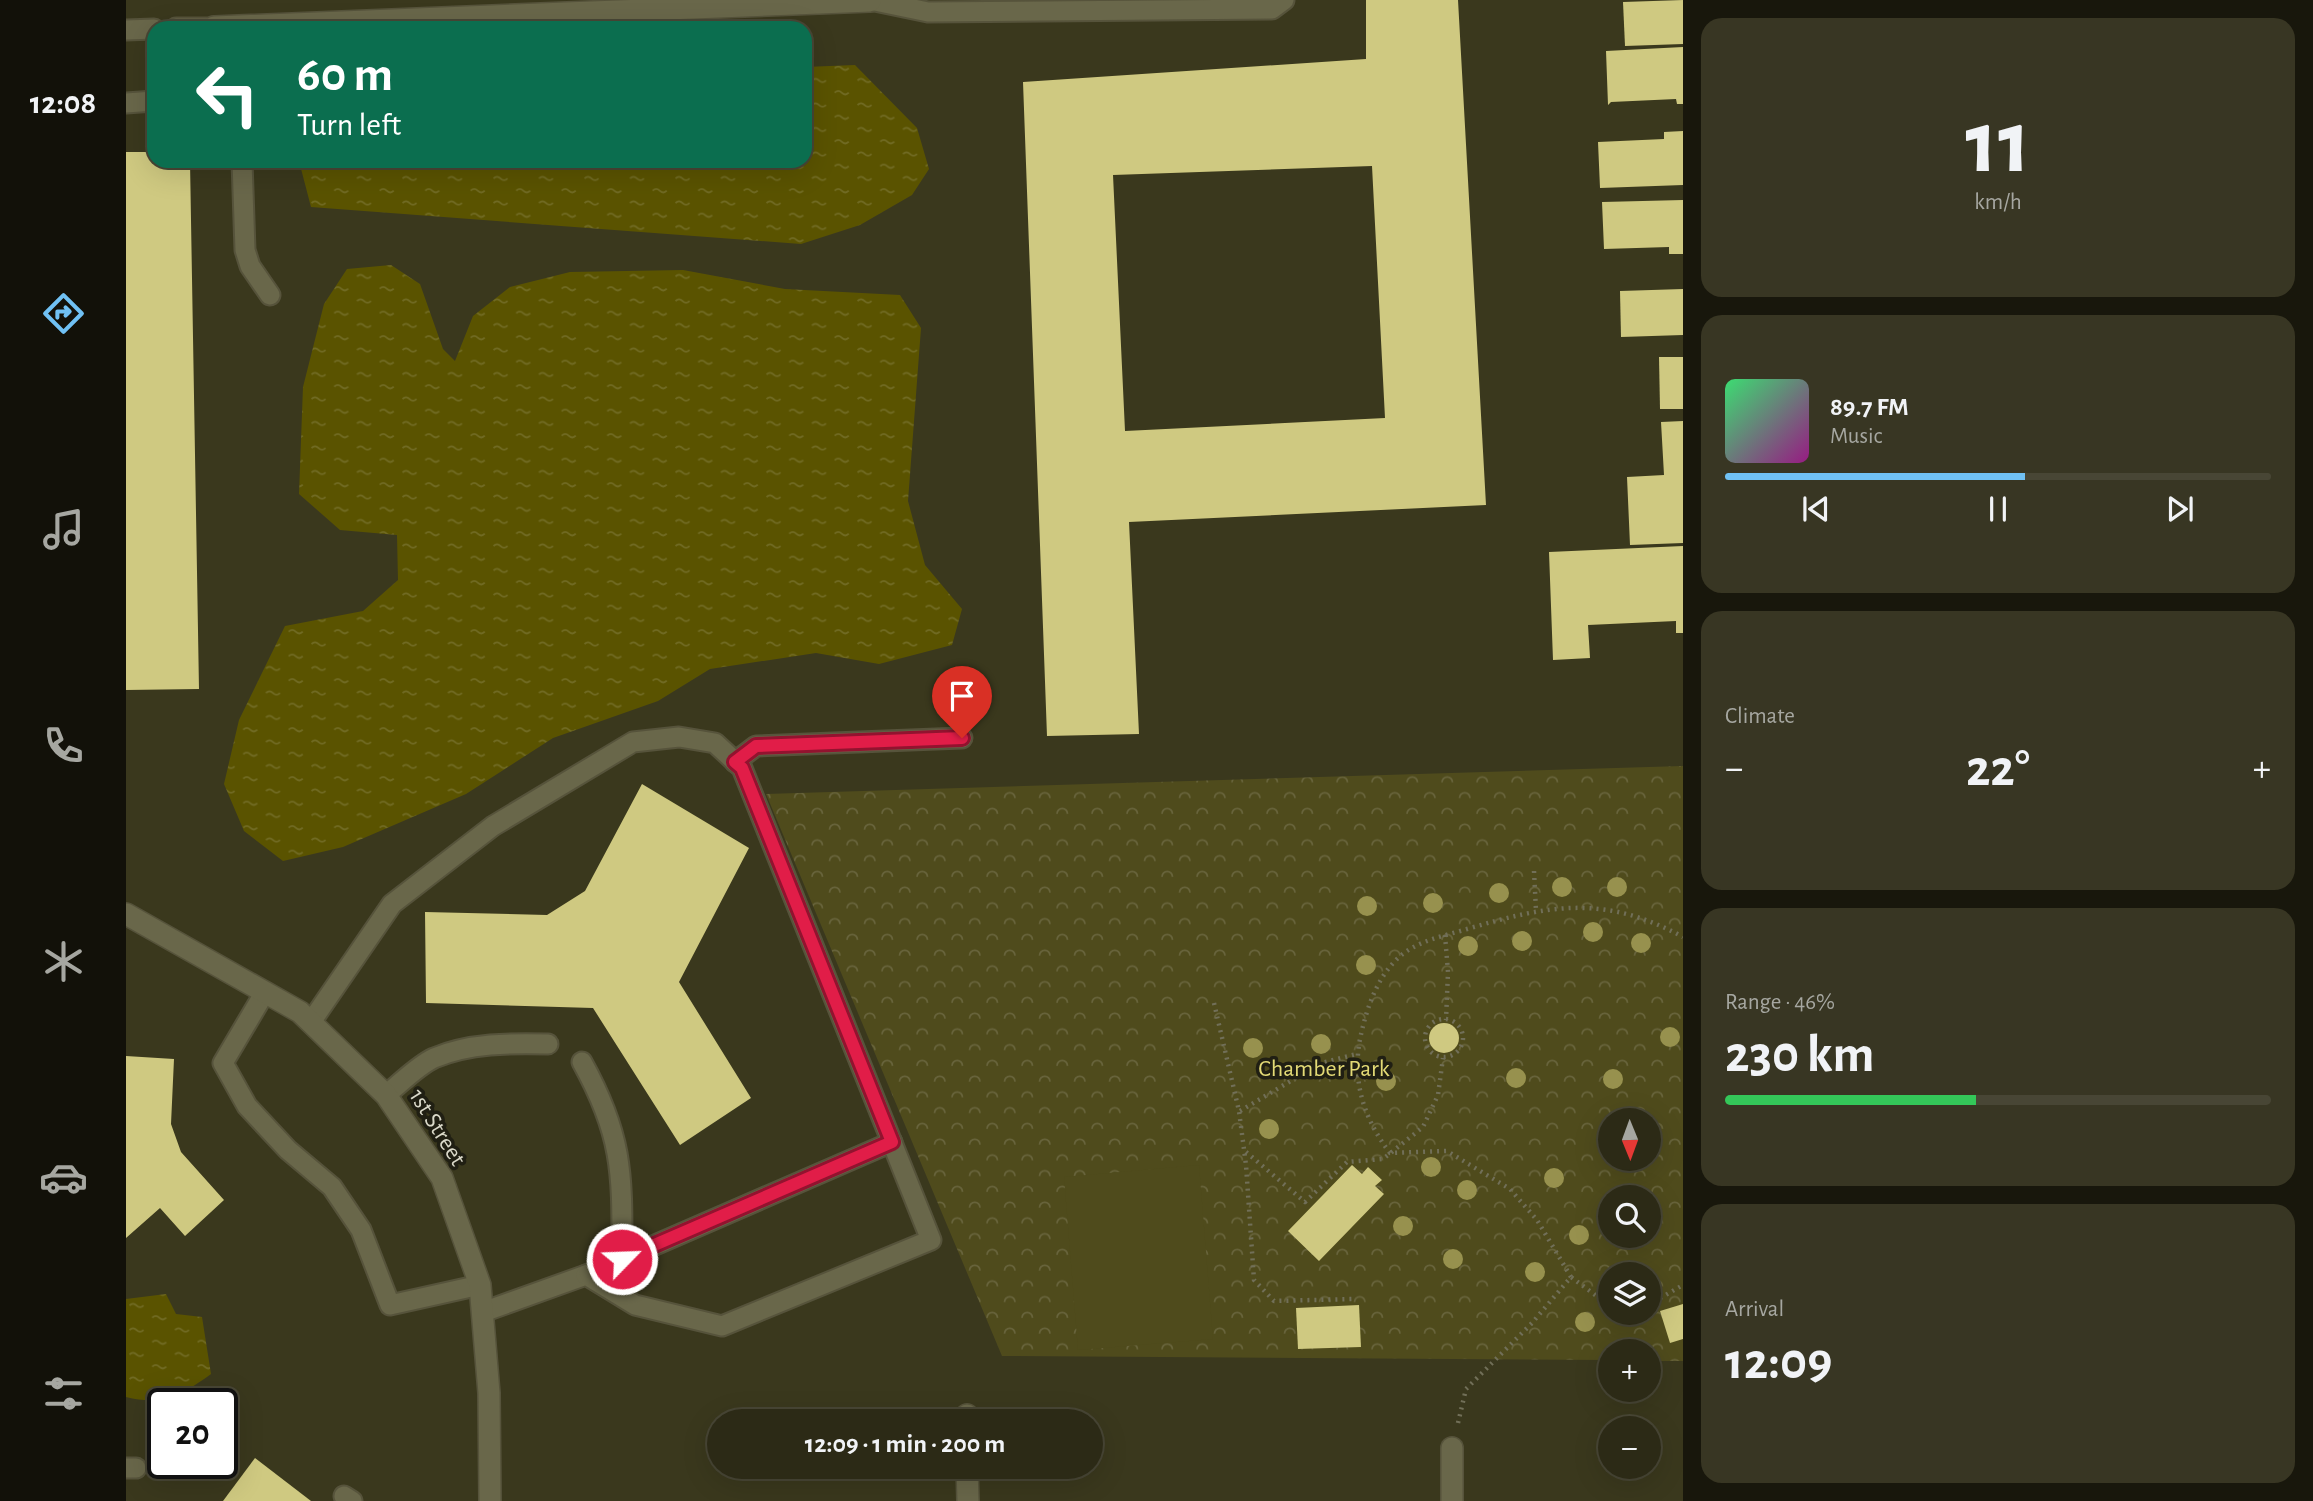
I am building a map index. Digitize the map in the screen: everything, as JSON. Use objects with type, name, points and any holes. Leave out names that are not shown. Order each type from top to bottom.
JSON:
[{"type":"street","points":[[283,21],[422,9],[870,1]]},
{"type":"street","name":"1st Street","points":[[126,914],[265,992],[310,1022],[386,1095],[442,1178],[480,1285],[489,1393],[490,1501]]},
{"type":"street","points":[[1452,1448],[1452,1501]]},
{"type":"street","points":[[967,1479],[968,1501]]},
{"type":"lane","points":[[870,1],[928,12],[1272,9],[1284,0]]},
{"type":"lane","points":[[126,30],[147,29]]},
{"type":"lane","points":[[126,103],[147,102]]},
{"type":"lane","points":[[242,168],[245,250],[250,266],[270,295]]},
{"type":"lane","points":[[310,1022],[392,904],[493,826],[633,742],[679,737],[715,744],[742,768],[931,1240],[722,1326],[635,1305],[586,1275]]},
{"type":"lane","points":[[735,762],[756,746],[962,738]]},
{"type":"lane","points":[[265,992],[223,1063],[247,1106],[288,1150],[332,1187],[361,1230],[390,1305],[480,1285]]},
{"type":"lane","points":[[386,1095],[432,1059],[488,1046],[548,1044]]},
{"type":"lane","points":[[582,1062],[604,1101],[618,1145],[622,1177],[622,1259]]},
{"type":"lane","points":[[483,1312],[586,1275],[892,1142]]},
{"type":"path","points":[[1535,872],[1536,911]]},
{"type":"path","points":[[1390,1153],[1368,1119],[1358,1087],[1357,1054],[1364,1020],[1376,986],[1395,961],[1422,942],[1536,911],[1595,907],[1629,912],[1683,937]]},
{"type":"path","points":[[1445,935],[1448,972],[1446,1020]]},
{"type":"path","points":[[1214,1003],[1239,1111],[1245,1152],[1254,1280],[1274,1301],[1353,1299]]},
{"type":"path","points":[[1446,1020],[1460,1029],[1462,1040],[1454,1055],[1443,1058],[1428,1050],[1424,1039],[1430,1024],[1446,1020]]},
{"type":"path","points":[[1239,1111],[1321,1063],[1357,1054]]},
{"type":"path","points":[[1245,1152],[1305,1202],[1347,1162],[1383,1159],[1423,1127],[1434,1110],[1443,1058]]},
{"type":"path","points":[[1390,1153],[1447,1151],[1510,1189],[1537,1220],[1572,1277],[1598,1297]]},
{"type":"path","points":[[1452,1448],[1466,1389],[1532,1323],[1572,1277]]},
{"type":"path","points":[[1661,1298],[1683,1285]]},
{"type":"green space","name":"Chamber Park","points":[[1683,766],[1683,1361],[1661,1361],[1661,1339],[1598,1339],[1598,1360],[1002,1356],[766,794]]},
{"type":"green space","points":[[1199,1165],[1213,1339],[1078,1350],[1064,1177]]},
{"type":"water","points":[[855,65],[917,128],[929,169],[912,195],[860,225],[801,244],[311,207],[301,168],[812,168],[812,67]]},
{"type":"water","points":[[391,265],[420,284],[443,349],[455,361],[473,316],[510,287],[570,272],[683,270],[785,289],[900,295],[921,328],[908,501],[925,565],[962,609],[952,645],[879,664],[816,653],[710,669],[658,701],[553,738],[466,794],[343,847],[283,861],[244,831],[224,784],[239,720],[285,626],[363,611],[398,580],[397,535],[340,530],[299,494],[303,387],[324,304],[347,269]]},
{"type":"water","points":[[166,1294],[176,1314],[202,1317],[211,1374],[191,1388],[147,1388],[147,1400],[126,1397],[126,1299]]},
{"type":"building","points":[[1366,0],[1458,0],[1486,505],[1129,522],[1139,734],[1047,736],[1023,82],[1366,59]],"holes":[[[1372,166],[1385,418],[1125,431],[1113,175]]]},
{"type":"building","points":[[1683,0],[1683,44],[1625,46],[1623,2]]},
{"type":"building","points":[[1683,47],[1683,104],[1677,104],[1676,99],[1611,102],[1608,105],[1606,51]]},
{"type":"building","points":[[1683,131],[1683,185],[1600,188],[1598,142],[1664,139],[1664,132]]},
{"type":"building","points":[[126,152],[147,152],[147,168],[190,168],[199,689],[126,690]]},
{"type":"building","points":[[1683,200],[1683,254],[1669,254],[1669,247],[1604,249],[1602,202]]},
{"type":"building","points":[[1683,289],[1683,335],[1621,337],[1620,291]]},
{"type":"building","points":[[1659,357],[1683,357],[1683,409],[1660,409]]},
{"type":"building","points":[[1683,421],[1683,543],[1630,545],[1627,477],[1664,475],[1661,422]]},
{"type":"building","points":[[1683,546],[1683,633],[1676,633],[1676,621],[1588,625],[1590,658],[1553,660],[1549,552]]},
{"type":"building","points":[[642,784],[749,848],[679,982],[751,1098],[680,1145],[593,1008],[426,1003],[425,912],[547,915],[585,891]]},
{"type":"building","points":[[1444,1023],[1454,1028],[1459,1038],[1454,1048],[1444,1053],[1434,1048],[1429,1038],[1434,1028]]},
{"type":"building","points":[[126,1056],[174,1059],[171,1124],[181,1152],[224,1200],[185,1236],[160,1208],[126,1238]]},
{"type":"building","points":[[1352,1165],[1362,1174],[1368,1167],[1382,1180],[1375,1186],[1384,1194],[1319,1261],[1288,1231]]},
{"type":"building","points":[[1683,1304],[1683,1339],[1670,1343],[1661,1311]]},
{"type":"building","points":[[1359,1305],[1361,1347],[1298,1349],[1296,1308]]},
{"type":"building","points":[[255,1458],[311,1501],[223,1501]]},
{"type":"route","points":[[622,1259],[892,1142],[742,768],[735,762],[756,746],[962,738]]}]
